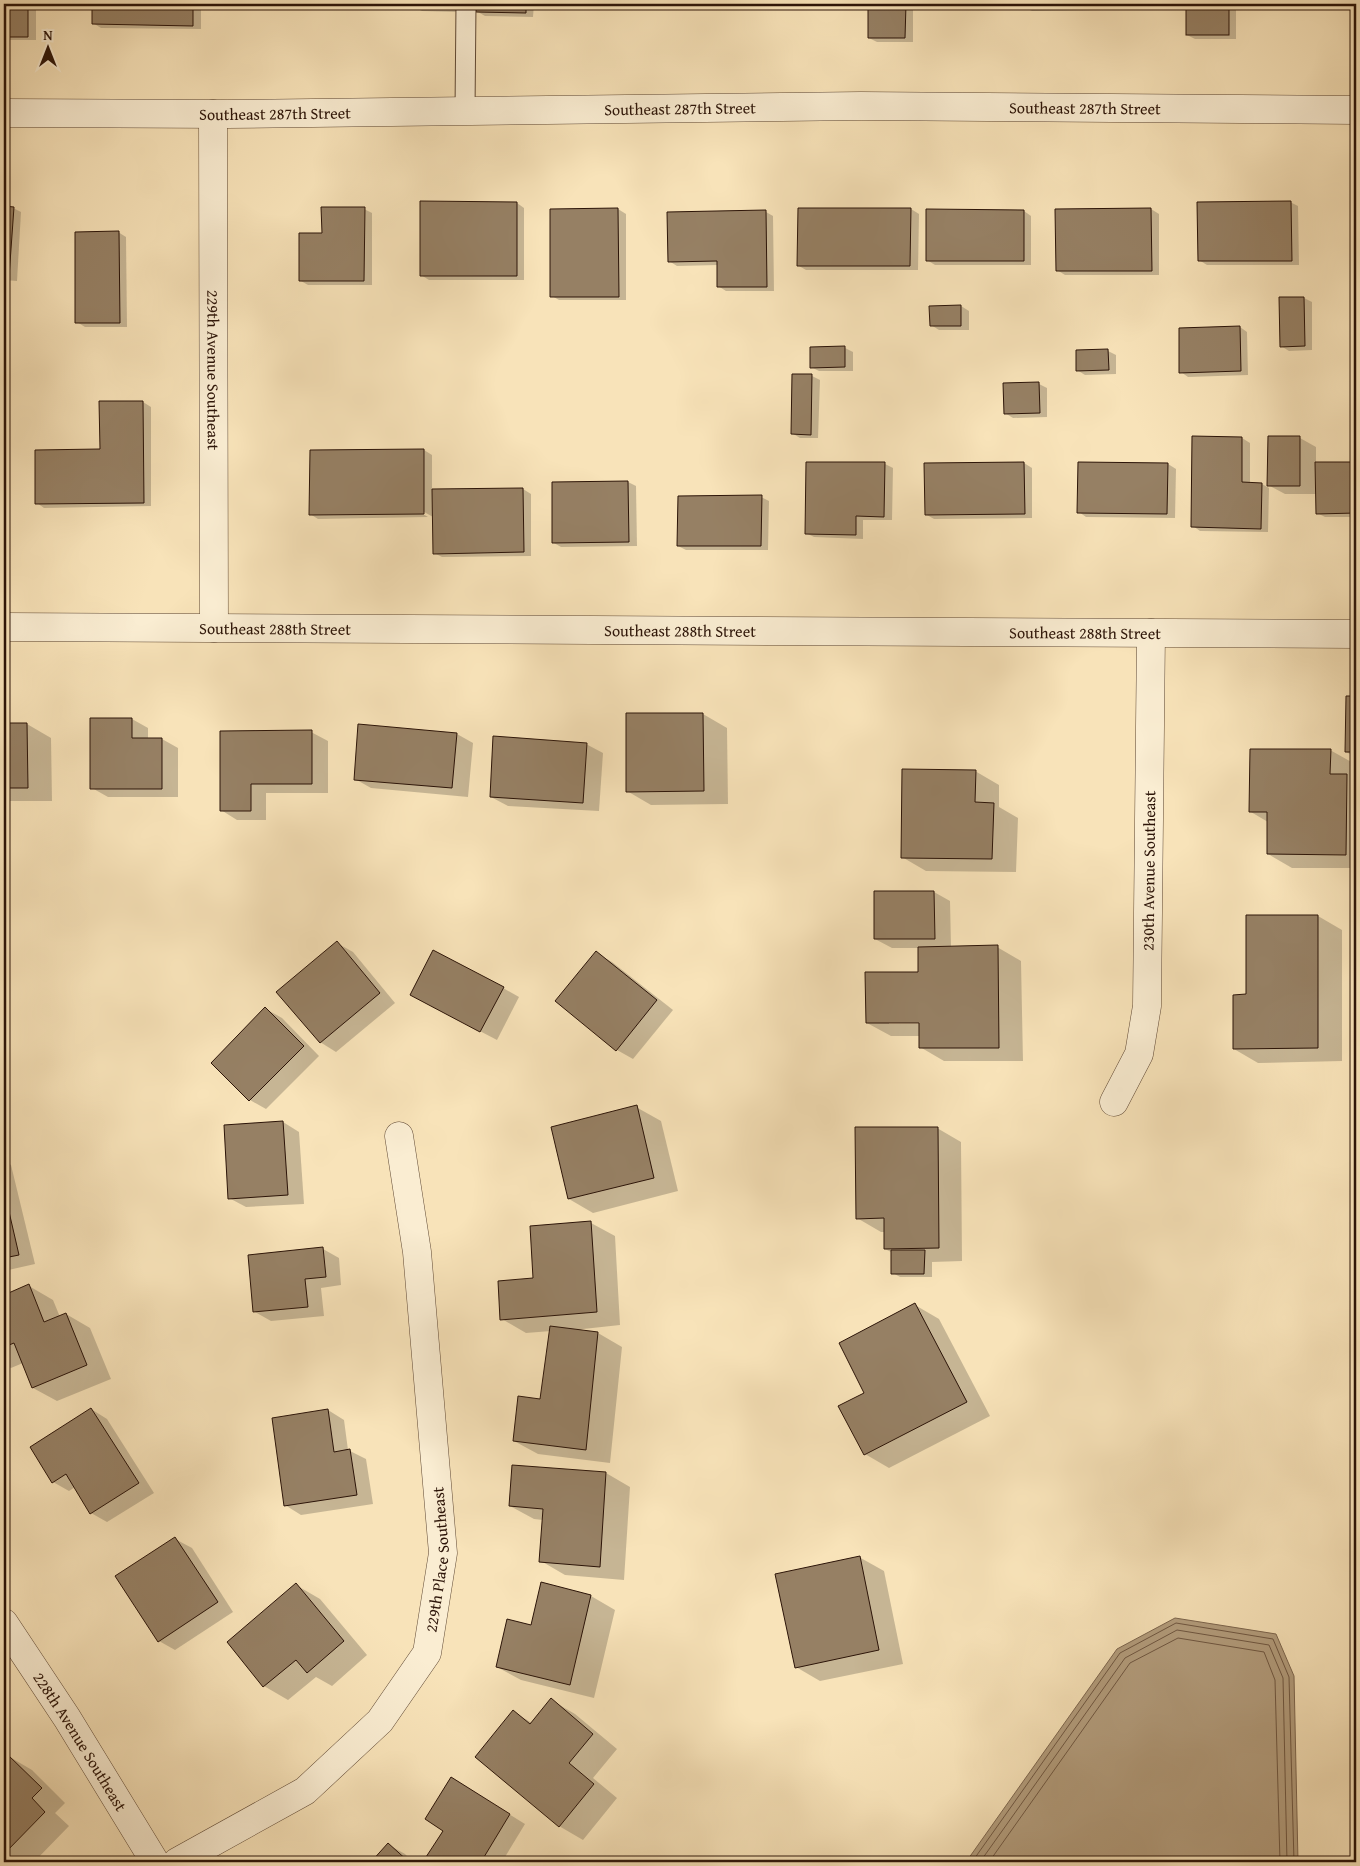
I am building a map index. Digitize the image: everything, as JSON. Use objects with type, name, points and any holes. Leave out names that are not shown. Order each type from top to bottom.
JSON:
[{"type":"street","name":"Southeast 287th Street","points":[[4,113],[213,114],[861,106],[1356,110]]},
{"type":"street","name":"229th Avenue Southeast","points":[[213,114],[214,628]]},
{"type":"street","name":"Southeast 288th Street","points":[[4,627],[1356,634]]},
{"type":"street","name":"230th Avenue Southeast","points":[[1114,1102],[1139,1054],[1148,1006],[1151,633]]},
{"type":"street","name":"229th Place Southeast","points":[[177,1862],[306,1791],[380,1721],[427,1653],[443,1553],[417,1252],[399,1136]]},
{"type":"street","name":"228th Avenue Southeast","points":[[4,1623],[67,1718],[155,1862]]},
{"type":"lane","points":[[465,111],[466,4]]},
{"type":"water","points":[[1175,1618],[1276,1634],[1294,1676],[1298,1862],[966,1862],[1117,1649]]},
{"type":"building","points":[[4,4],[75,4],[75,6],[28,6],[28,37],[4,37]]},
{"type":"building","points":[[92,4],[193,4],[193,26],[92,24]]},
{"type":"building","points":[[413,4],[452,4],[452,8],[413,7]]},
{"type":"building","points":[[477,4],[526,4],[526,13],[476,12]]},
{"type":"building","points":[[868,4],[906,4],[905,38],[868,38]]},
{"type":"building","points":[[1023,4],[1097,4],[1097,6],[1023,7]]},
{"type":"building","points":[[1186,4],[1229,4],[1229,35],[1186,35]]},
{"type":"building","points":[[420,201],[517,202],[517,276],[420,276]]},
{"type":"building","points":[[1291,201],[1292,261],[1198,261],[1197,202]]},
{"type":"building","points":[[4,206],[14,207],[9,277],[4,277]]},
{"type":"building","points":[[321,207],[365,207],[364,281],[299,281],[299,233],[322,233]]},
{"type":"building","points":[[618,208],[619,297],[550,297],[550,209]]},
{"type":"building","points":[[798,208],[911,208],[910,266],[797,266]]},
{"type":"building","points":[[1151,208],[1152,271],[1056,271],[1055,209]]},
{"type":"building","points":[[926,209],[1024,210],[1024,261],[926,261]]},
{"type":"building","points":[[766,210],[767,287],[717,287],[717,261],[668,262],[667,212]]},
{"type":"building","points":[[1351,212],[1356,212],[1356,310],[1352,310]]},
{"type":"building","points":[[119,231],[120,323],[75,323],[75,232]]},
{"type":"building","points":[[1279,297],[1304,297],[1305,346],[1280,347]]},
{"type":"building","points":[[961,305],[961,326],[930,326],[929,306]]},
{"type":"building","points":[[1240,326],[1241,371],[1179,373],[1179,328]]},
{"type":"building","points":[[845,346],[845,367],[810,368],[810,347]]},
{"type":"building","points":[[1108,349],[1109,370],[1076,371],[1076,350]]},
{"type":"building","points":[[792,374],[812,374],[811,435],[791,434]]},
{"type":"building","points":[[1039,382],[1040,413],[1004,414],[1003,383]]},
{"type":"building","points":[[99,401],[143,401],[144,503],[35,504],[35,450],[100,449]]},
{"type":"building","points":[[1192,436],[1242,437],[1242,482],[1262,483],[1261,529],[1191,527]]},
{"type":"building","points":[[1268,436],[1300,436],[1300,486],[1267,486]]},
{"type":"building","points":[[424,449],[424,514],[309,515],[310,450]]},
{"type":"building","points":[[806,462],[885,462],[884,517],[856,516],[856,535],[805,534]]},
{"type":"building","points":[[1024,462],[1025,514],[925,515],[924,463]]},
{"type":"building","points":[[1078,462],[1168,463],[1167,514],[1077,513]]},
{"type":"building","points":[[1315,462],[1356,462],[1356,513],[1316,514]]},
{"type":"building","points":[[628,481],[629,542],[552,543],[552,482]]},
{"type":"building","points":[[523,488],[524,552],[433,554],[432,489]]},
{"type":"building","points":[[762,495],[761,546],[677,546],[678,496]]},
{"type":"building","points":[[1346,696],[1356,696],[1356,752],[1345,752]]},
{"type":"building","points":[[626,713],[703,713],[704,791],[626,792]]},
{"type":"building","points":[[90,718],[132,718],[132,738],[162,738],[162,789],[90,789]]},
{"type":"building","points":[[4,723],[27,723],[28,788],[4,788]]},
{"type":"building","points":[[358,724],[457,733],[452,788],[354,780]]},
{"type":"building","points":[[312,730],[312,784],[251,784],[251,811],[220,811],[220,731]]},
{"type":"building","points":[[493,736],[587,743],[583,803],[490,797]]},
{"type":"building","points":[[1250,749],[1331,749],[1330,774],[1347,774],[1346,855],[1267,854],[1267,812],[1249,812]]},
{"type":"building","points":[[902,769],[976,770],[975,802],[994,803],[992,859],[901,858]]},
{"type":"building","points":[[874,891],[934,891],[935,939],[874,939]]},
{"type":"building","points":[[1246,915],[1318,915],[1318,1048],[1233,1049],[1233,995],[1246,994]]},
{"type":"building","points":[[337,941],[380,993],[320,1043],[276,992]]},
{"type":"building","points":[[998,945],[999,1048],[919,1048],[919,1023],[866,1023],[865,972],[918,972],[918,947]]},
{"type":"building","points":[[433,950],[504,987],[480,1032],[410,995]]},
{"type":"building","points":[[596,951],[657,1000],[616,1051],[555,1001]]},
{"type":"building","points":[[265,1007],[304,1046],[249,1101],[211,1063]]},
{"type":"building","points":[[637,1105],[654,1178],[568,1199],[551,1127]]},
{"type":"building","points":[[283,1121],[288,1195],[228,1199],[224,1125]]},
{"type":"building","points":[[855,1127],[938,1127],[939,1248],[884,1249],[884,1218],[856,1219]]},
{"type":"building","points":[[4,1190],[19,1255],[4,1258]]},
{"type":"building","points":[[591,1221],[597,1312],[500,1320],[498,1281],[533,1278],[530,1226]]},
{"type":"building","points":[[323,1247],[326,1277],[305,1279],[308,1307],[253,1312],[248,1255]]},
{"type":"building","points":[[891,1250],[925,1250],[924,1274],[891,1274]]},
{"type":"building","points":[[29,1284],[44,1322],[66,1313],[87,1365],[32,1388],[14,1343],[4,1347],[4,1295]]},
{"type":"building","points":[[915,1303],[967,1402],[864,1455],[838,1406],[864,1393],[839,1343]]},
{"type":"building","points":[[550,1326],[598,1332],[586,1450],[513,1441],[518,1396],[540,1399]]},
{"type":"building","points":[[91,1408],[139,1483],[90,1514],[66,1474],[52,1483],[30,1447]]},
{"type":"building","points":[[328,1409],[334,1452],[350,1449],[357,1495],[284,1506],[272,1418]]},
{"type":"building","points":[[512,1465],[606,1472],[600,1567],[539,1562],[543,1509],[509,1506]]},
{"type":"building","points":[[175,1537],[218,1602],[158,1642],[115,1576]]},
{"type":"building","points":[[860,1556],[879,1650],[795,1668],[775,1574]]},
{"type":"building","points":[[541,1582],[591,1595],[570,1685],[496,1667],[507,1619],[531,1625]]},
{"type":"building","points":[[296,1583],[344,1641],[307,1673],[296,1660],[263,1687],[227,1642]]},
{"type":"building","points":[[551,1698],[593,1734],[569,1763],[594,1784],[559,1827],[475,1757],[513,1710],[530,1724]]},
{"type":"building","points":[[7,1754],[42,1788],[32,1798],[45,1812],[4,1854],[4,1758]]},
{"type":"building","points":[[451,1777],[510,1814],[481,1862],[435,1862],[426,1857],[443,1831],[425,1819]]},
{"type":"building","points":[[388,1843],[409,1862],[371,1862]]}]
